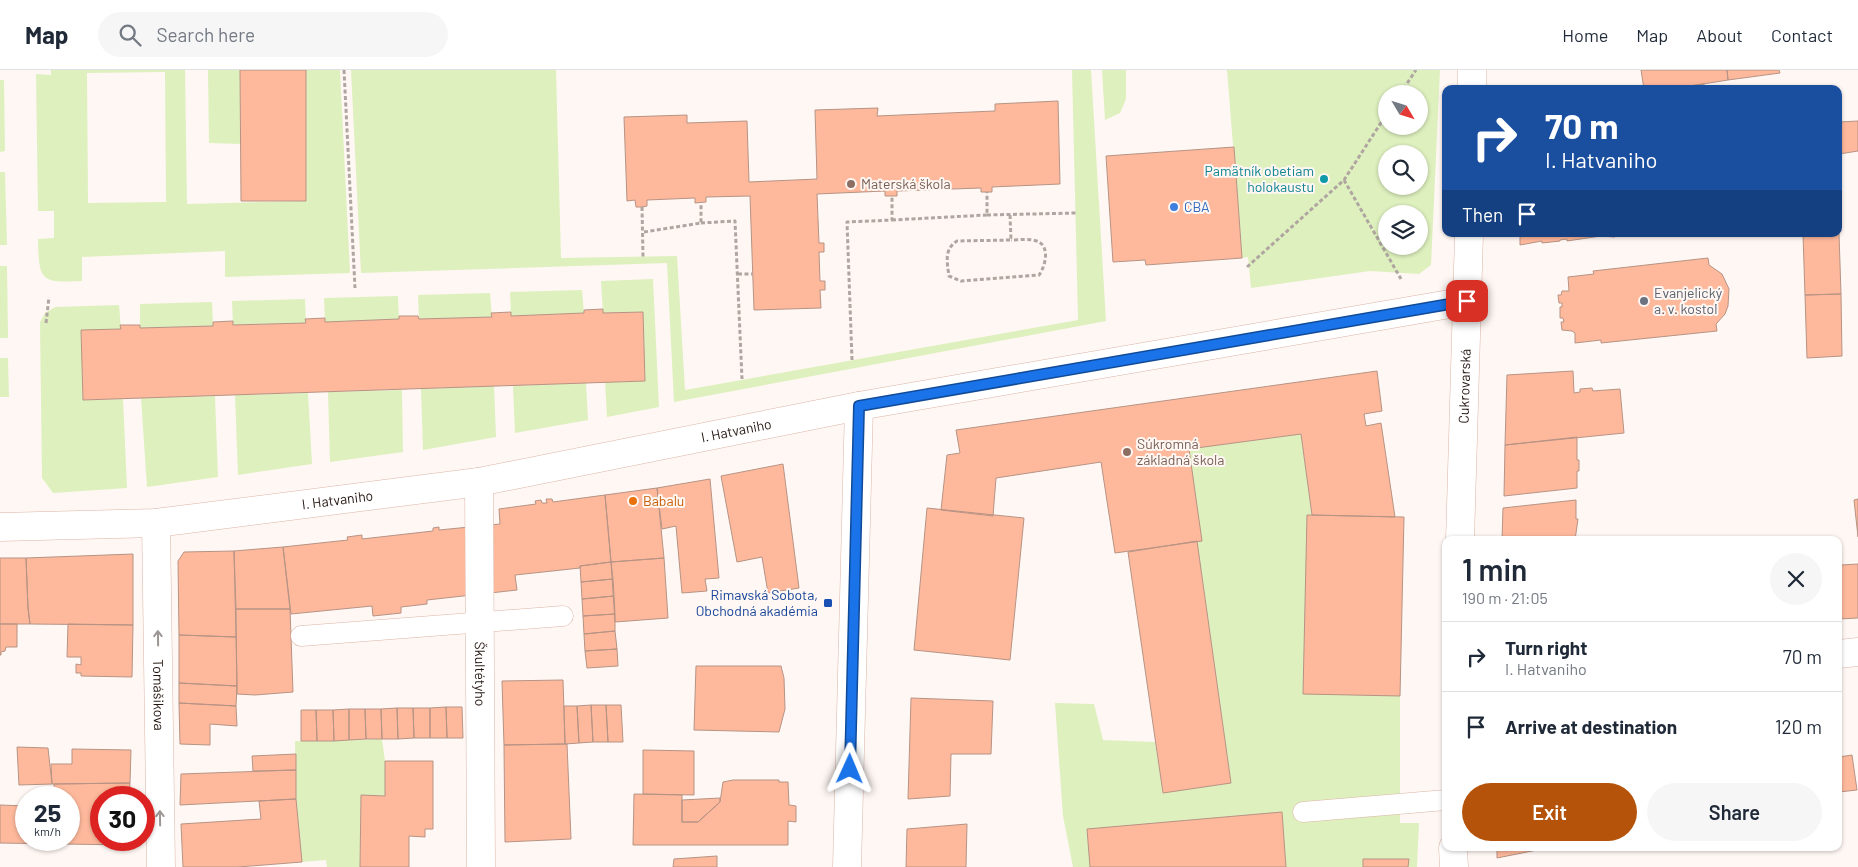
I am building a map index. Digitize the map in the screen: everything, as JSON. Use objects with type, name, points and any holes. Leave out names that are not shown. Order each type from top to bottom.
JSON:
[{"type":"street","points":[[1472,70],[1472,85]]},
{"type":"street","name":"Cukrovarská","points":[[1460,536],[1469,237]]},
{"type":"street","name":"I. Hatvaniho","points":[[0,528],[156,523],[479,482],[859,406],[1467,301]]},
{"type":"street","points":[[848,867],[859,406]]},
{"type":"street","name":"Škultétyho","points":[[479,482],[481,867]]},
{"type":"street","name":"Tomášikova","points":[[156,523],[161,867]]},
{"type":"street","points":[[1842,654],[1858,652]]},
{"type":"street","points":[[1453,851],[1454,867]]},
{"type":"lane","points":[[301,636],[563,616]]},
{"type":"lane","points":[[1303,812],[1442,800]]},
{"type":"path","points":[[344,70],[355,288]]},
{"type":"path","points":[[1406,85],[1416,70]]},
{"type":"path","points":[[1247,266],[1344,180],[1378,127]]},
{"type":"path","points":[[1344,180],[1401,279]]},
{"type":"path","points":[[986,192],[988,215]]},
{"type":"path","points":[[892,196],[892,220]]},
{"type":"path","points":[[701,202],[701,223]]},
{"type":"path","points":[[642,207],[643,257]]},
{"type":"path","points":[[852,360],[847,222],[1076,213]]},
{"type":"path","points":[[1010,215],[1010,240]]},
{"type":"path","points":[[644,232],[701,223],[735,221],[742,380]]},
{"type":"path","points":[[1010,240],[1034,240],[1040,242],[1043,246],[1045,257],[1044,269],[1039,275],[961,281],[949,276],[947,253],[952,244],[957,241],[1010,240]]},
{"type":"path","points":[[738,274],[752,274]]},
{"type":"path","points":[[46,323],[49,297]]},
{"type":"green space","points":[[51,70],[185,70],[187,204],[306,201],[306,70],[340,70],[350,273],[225,277],[225,251],[82,257],[82,281],[58,281],[45,277],[39,264],[38,239],[54,238],[54,211],[38,211],[36,74],[51,75]],"holes":[[[165,72],[166,202],[88,203],[87,73]]]},
{"type":"green space","points":[[208,70],[240,70],[240,144],[209,143]]},
{"type":"green space","points":[[351,70],[556,70],[561,258],[677,256],[685,390],[1078,320],[1072,70],[1091,70],[1106,321],[674,402],[667,263],[361,273]]},
{"type":"green space","points":[[1102,70],[1126,70],[1126,99],[1120,113],[1105,120]]},
{"type":"green space","points":[[1227,70],[1440,70],[1431,265],[1419,274],[1370,271],[1251,288],[1248,257],[1242,258]]},
{"type":"green space","points":[[0,80],[4,80],[5,151],[0,152]]},
{"type":"green space","points":[[0,172],[5,172],[7,245],[0,245]]},
{"type":"green space","points":[[0,266],[7,266],[8,338],[0,338]]},
{"type":"green space","points":[[653,279],[659,407],[607,417],[605,382],[645,381],[643,312],[603,313],[601,281]]},
{"type":"green space","points":[[582,290],[584,313],[511,316],[510,292]]},
{"type":"green space","points":[[490,293],[492,317],[419,319],[418,295]]},
{"type":"green space","points":[[398,296],[399,319],[325,322],[324,298]]},
{"type":"green space","points":[[305,299],[306,323],[233,325],[232,301]]},
{"type":"green space","points":[[212,302],[213,326],[140,328],[140,304]]},
{"type":"green space","points":[[119,305],[121,329],[81,330],[83,400],[123,399],[127,488],[53,493],[42,478],[40,322],[45,313],[55,307]]},
{"type":"green space","points":[[0,358],[8,358],[9,397],[0,397]]},
{"type":"green space","points":[[586,383],[588,420],[515,433],[513,386]]},
{"type":"green space","points":[[494,386],[496,437],[423,450],[421,389]]},
{"type":"green space","points":[[402,390],[403,452],[330,462],[328,392]]},
{"type":"green space","points":[[308,393],[312,464],[238,475],[235,395]]},
{"type":"green space","points":[[215,396],[218,477],[147,487],[141,398]]},
{"type":"green space","points":[[1301,434],[1312,515],[1400,696],[1400,823],[1419,823],[1417,867],[1408,867],[1408,859],[1363,859],[1363,867],[1073,867],[1063,816],[1055,703],[1094,704],[1103,740],[1155,742],[1163,793],[1231,783],[1197,541],[1189,449]]},
{"type":"green space","points":[[382,739],[385,761],[385,796],[361,795],[360,867],[327,867],[326,860],[302,862],[296,799],[295,741]]},
{"type":"building","points":[[240,70],[306,70],[306,201],[241,201]]},
{"type":"building","points":[[1641,70],[1727,70],[1728,80],[1696,85],[1643,85]]},
{"type":"building","points":[[1727,70],[1779,70],[1780,73],[1728,80]]},
{"type":"building","points":[[1058,101],[1060,184],[992,187],[992,192],[981,192],[981,188],[897,191],[897,196],[885,196],[885,191],[817,194],[819,243],[824,243],[824,252],[819,252],[820,281],[825,281],[825,290],[820,290],[821,308],[754,310],[750,196],[706,197],[706,202],[695,203],[695,198],[647,200],[647,206],[642,207],[636,207],[635,200],[627,201],[624,117],[687,115],[687,123],[747,121],[749,182],[817,179],[815,110],[878,108],[877,116],[995,111],[995,104]]},
{"type":"building","points":[[1858,121],[1858,151],[1842,154],[1842,122]]},
{"type":"building","name":"CBA","points":[[1234,147],[1242,258],[1146,265],[1145,260],[1113,262],[1106,156]]},
{"type":"building","points":[[1520,237],[1594,237],[1542,243],[1542,241],[1520,245]]},
{"type":"building","points":[[1803,237],[1839,237],[1841,294],[1805,295]]},
{"type":"building","name":"Evanjelický a. v. kostol","points":[[1708,258],[1709,265],[1722,274],[1729,289],[1728,306],[1725,314],[1716,324],[1717,331],[1601,343],[1601,340],[1575,343],[1575,333],[1562,330],[1561,322],[1564,322],[1563,318],[1560,318],[1560,307],[1562,307],[1562,303],[1559,303],[1558,295],[1561,295],[1562,291],[1569,291],[1568,277],[1594,274],[1593,271]]},
{"type":"building","points":[[1841,294],[1842,356],[1807,358],[1805,295]]},
{"type":"building","points":[[603,309],[603,313],[643,312],[645,381],[83,400],[81,330],[121,329],[120,325],[140,325],[140,328],[213,326],[213,322],[233,321],[233,325],[306,323],[305,319],[325,318],[325,322],[399,319],[399,316],[418,316],[419,319],[492,317],[491,313],[511,312],[511,316],[584,313],[584,310]]},
{"type":"building","points":[[1377,371],[1382,411],[1364,414],[1366,426],[1381,423],[1395,517],[1312,515],[1301,434],[1189,449],[1202,541],[1115,553],[1101,462],[996,478],[993,516],[941,510],[947,455],[960,453],[956,430]]},
{"type":"building","points":[[1573,371],[1574,393],[1580,392],[1580,389],[1592,388],[1593,391],[1620,389],[1624,433],[1505,445],[1507,375]]},
{"type":"building","points":[[1577,437],[1579,471],[1577,471],[1577,488],[1504,496],[1505,445]]},
{"type":"building","points":[[783,464],[799,588],[768,593],[762,557],[737,562],[721,476]]},
{"type":"building","points":[[710,479],[719,578],[705,579],[707,591],[682,593],[676,526],[662,529],[657,488]]},
{"type":"building","points":[[657,488],[664,558],[611,562],[605,495]]},
{"type":"building","points":[[605,495],[611,562],[580,566],[580,568],[515,575],[517,590],[427,600],[427,604],[401,607],[401,613],[373,616],[372,606],[291,614],[283,547],[348,540],[347,537],[362,535],[362,539],[433,531],[433,528],[439,527],[439,530],[500,524],[499,509],[536,504],[535,501],[541,500],[542,503],[547,503],[546,499],[552,499],[553,502]]},
{"type":"building","points":[[1858,499],[1858,537],[1854,500]]},
{"type":"building","points":[[1576,500],[1576,519],[1578,519],[1576,536],[1502,536],[1503,508]]},
{"type":"building","points":[[927,508],[1024,518],[1010,660],[914,650]]},
{"type":"building","points":[[1307,515],[1404,517],[1400,696],[1303,694]]},
{"type":"building","points":[[1197,541],[1231,783],[1163,793],[1128,552]]},
{"type":"building","points":[[283,547],[290,609],[236,609],[234,551]]},
{"type":"building","points":[[234,551],[236,637],[179,635],[178,561],[184,552]]},
{"type":"building","points":[[133,554],[133,625],[30,624],[26,558]]},
{"type":"building","points":[[0,558],[26,558],[30,624],[0,624]]},
{"type":"building","points":[[664,558],[668,618],[615,622],[611,562]]},
{"type":"building","points":[[611,562],[613,579],[581,582],[580,566]]},
{"type":"building","points":[[1858,564],[1858,618],[1842,619],[1842,565]]},
{"type":"building","points":[[613,579],[614,596],[582,599],[581,582]]},
{"type":"building","points":[[614,596],[615,614],[583,616],[582,599]]},
{"type":"building","points":[[236,609],[290,609],[293,692],[255,695],[237,694]]},
{"type":"building","points":[[615,614],[615,631],[584,634],[583,616]]},
{"type":"building","points":[[0,624],[17,624],[17,647],[6,647],[5,651],[1,652],[1,655],[0,655]]},
{"type":"building","points":[[68,624],[133,625],[132,677],[81,676],[81,673],[76,673],[76,664],[81,665],[81,657],[67,657]]},
{"type":"building","points":[[615,631],[617,649],[585,651],[584,634]]},
{"type":"building","points":[[179,635],[236,637],[237,686],[179,683]]},
{"type":"building","points":[[617,649],[618,666],[587,668],[585,651]]},
{"type":"building","points":[[696,666],[781,666],[784,678],[785,709],[779,732],[694,730]]},
{"type":"building","points":[[563,680],[565,744],[504,745],[502,681]]},
{"type":"building","points":[[179,683],[237,686],[236,706],[179,703]]},
{"type":"building","points":[[911,698],[993,701],[991,754],[951,754],[950,796],[908,799]]},
{"type":"building","points":[[179,703],[236,706],[237,726],[210,724],[210,745],[180,744]]},
{"type":"building","points":[[591,705],[593,742],[579,743],[577,706]]},
{"type":"building","points":[[591,705],[606,705],[608,742],[593,742]]},
{"type":"building","points":[[606,705],[621,705],[623,742],[608,742]]},
{"type":"building","points":[[564,706],[577,706],[579,743],[565,744]]},
{"type":"building","points":[[446,707],[462,707],[463,738],[447,738]]},
{"type":"building","points":[[446,707],[447,738],[430,738],[430,708]]},
{"type":"building","points":[[397,708],[413,708],[414,738],[398,739]]},
{"type":"building","points":[[397,708],[398,739],[382,739],[381,709]]},
{"type":"building","points":[[413,708],[430,708],[430,738],[414,738]]},
{"type":"building","points":[[349,709],[365,709],[366,739],[349,740]]},
{"type":"building","points":[[349,709],[349,740],[334,741],[333,710]]},
{"type":"building","points":[[365,709],[381,709],[382,739],[366,739]]},
{"type":"building","points":[[301,710],[316,710],[317,741],[301,741]]},
{"type":"building","points":[[316,710],[333,710],[334,741],[317,741]]},
{"type":"building","points":[[567,744],[571,839],[505,842],[504,745]]},
{"type":"building","points":[[17,747],[48,748],[52,784],[19,785]]},
{"type":"building","points":[[72,749],[131,750],[130,783],[52,784],[51,764],[72,764]]},
{"type":"building","points":[[643,750],[694,751],[694,795],[643,794]]},
{"type":"building","points":[[296,754],[296,770],[253,771],[252,756]]},
{"type":"building","points":[[1852,755],[1857,790],[1842,792],[1842,757]]},
{"type":"building","points":[[385,761],[433,761],[433,829],[425,829],[425,837],[409,836],[409,867],[360,867],[361,795],[385,796]]},
{"type":"building","points":[[296,770],[296,799],[180,805],[181,774]]},
{"type":"building","points":[[733,780],[779,780],[779,782],[788,782],[789,805],[796,806],[796,822],[788,821],[788,845],[633,845],[634,794],[682,795],[682,822],[698,822],[720,802],[723,782]]},
{"type":"building","points":[[130,783],[130,786],[90,786],[90,844],[80,844],[80,786],[54,786],[54,784]]},
{"type":"building","points":[[720,798],[720,802],[698,822],[682,822],[682,800]]},
{"type":"building","points":[[296,799],[302,862],[238,867],[183,867],[181,824],[261,819],[259,801]]},
{"type":"building","points":[[0,805],[15,806],[15,843],[0,843]]},
{"type":"building","points":[[1282,812],[1286,867],[1090,867],[1087,829]]},
{"type":"building","points":[[967,824],[966,867],[906,867],[907,829]]},
{"type":"building","points":[[1497,851],[1532,851],[1497,858]]},
{"type":"building","points":[[717,856],[717,867],[673,867],[674,859]]},
{"type":"building","points":[[1363,859],[1409,859],[1408,867],[1363,867]]},
{"type":"place","name":"Pamätník obetiam holokaustu","points":[[1324,179]]},
{"type":"place","name":"Materská škola","points":[[851,184]]},
{"type":"place","name":"CBA","points":[[1174,207]]},
{"type":"place","name":"Evanjelický a. v. kostol","points":[[1644,301]]},
{"type":"place","name":"Súkromná základná škola","points":[[1127,452]]},
{"type":"place","name":"Babalu","points":[[633,501]]},
{"type":"place","name":"Rimavská Sobota, Obchodná akadémia","points":[[828,603]]},
{"type":"route","points":[[850,769],[859,406],[1467,301]]}]
